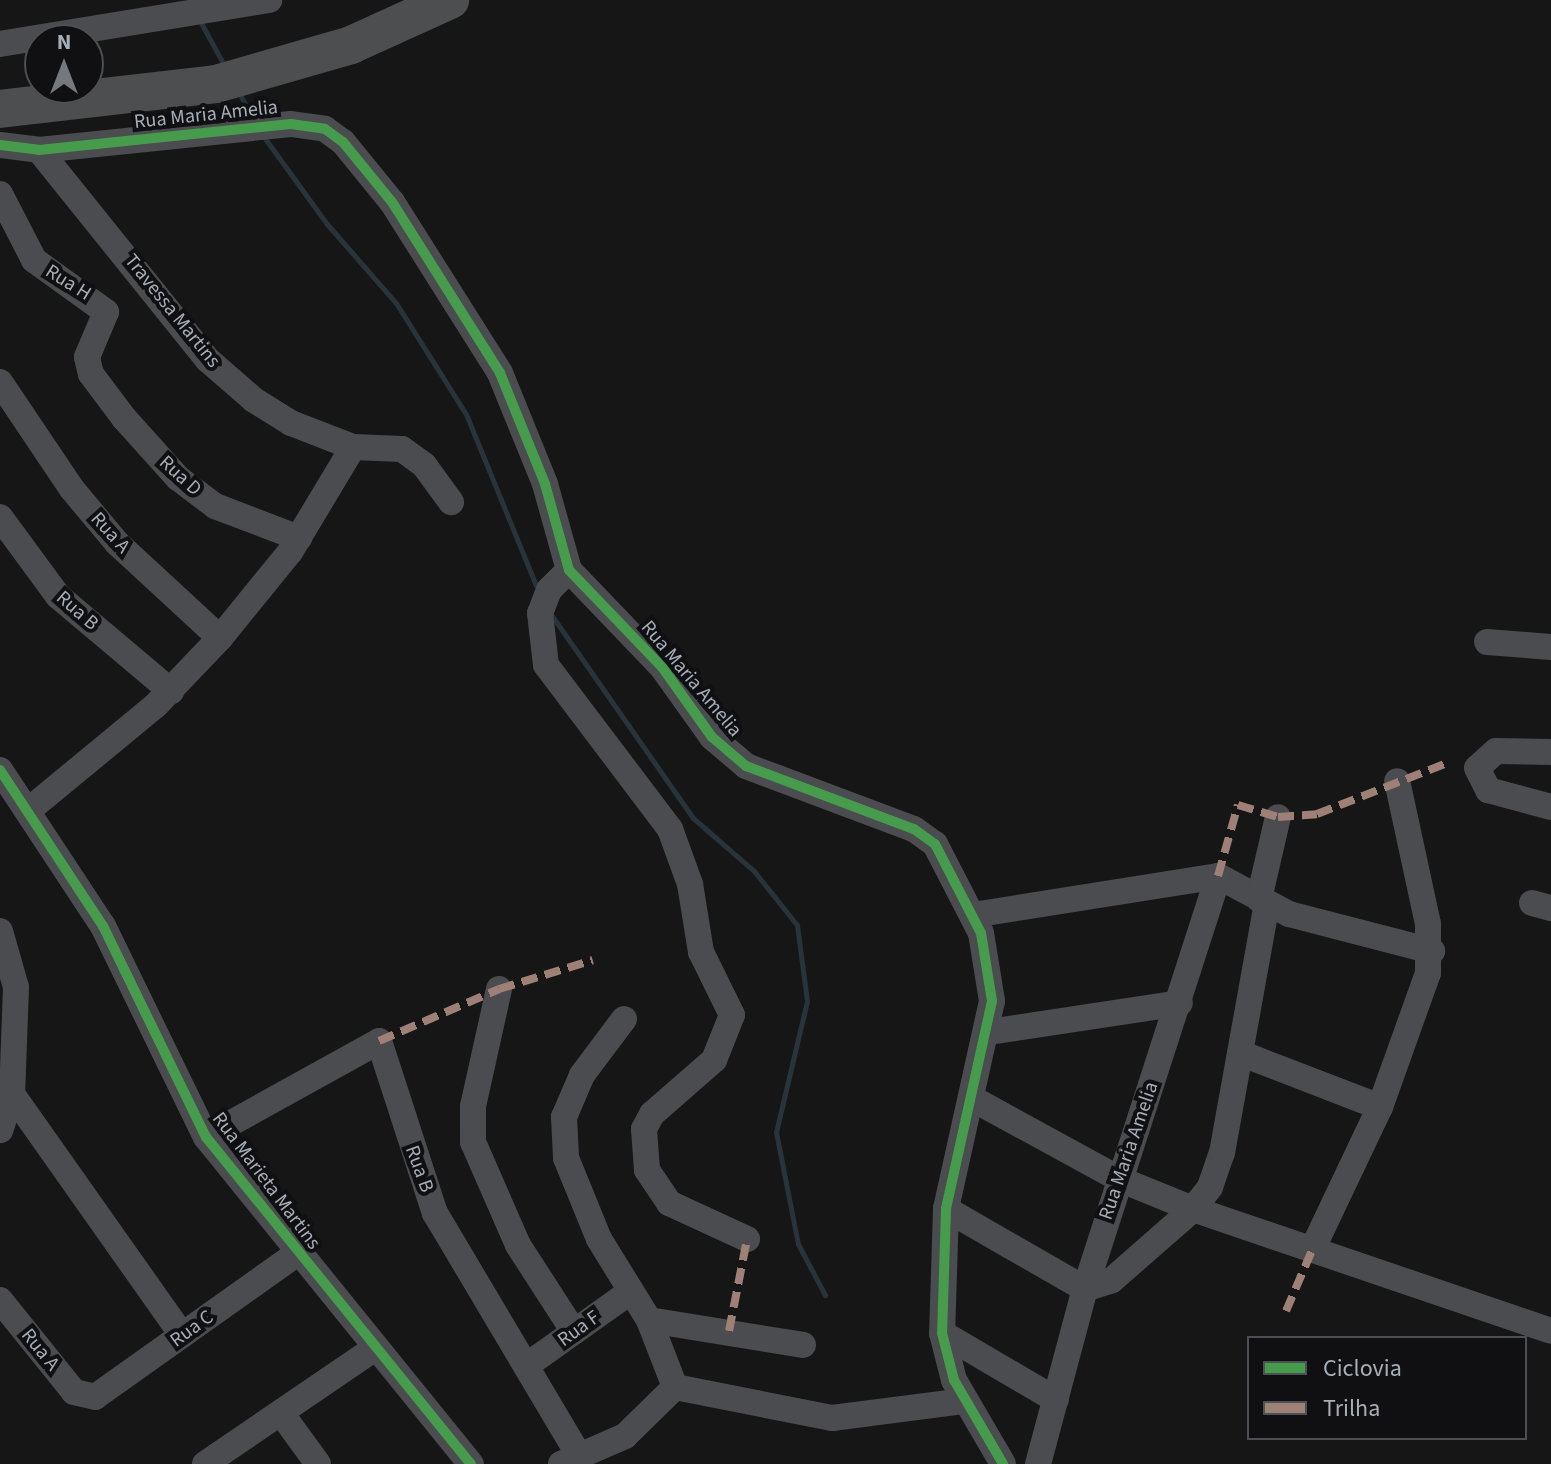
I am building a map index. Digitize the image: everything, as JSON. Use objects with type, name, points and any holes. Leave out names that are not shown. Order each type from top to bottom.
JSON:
[{"type":"highway","points":[[0,109],[216,84],[351,45],[450,0]]},
{"type":"street","points":[[0,44],[269,0]]},
{"type":"street","name":"Rua Maria Amelia","points":[[39,150],[291,124],[325,129],[343,142],[392,202],[500,373],[545,484],[569,570],[662,667],[725,750],[761,773],[914,829],[935,844],[973,915],[990,965],[989,1032],[946,1209],[942,1333],[965,1401],[1003,1464]]},
{"type":"street","points":[[0,145],[39,150]]},
{"type":"street","name":"Travessa Martins","points":[[39,150],[208,360],[291,423],[353,447],[385,446],[415,456],[451,502]]},
{"type":"street","name":"Rua H","points":[[0,194],[34,260],[106,312],[89,346],[91,374]]},
{"type":"street","name":"Rua D","points":[[91,374],[149,447],[198,494],[230,513],[299,538]]},
{"type":"street","name":"Rua A","points":[[0,382],[117,543],[220,638]]},
{"type":"street","points":[[30,809],[171,691],[220,638],[299,538],[353,447]]},
{"type":"street","name":"Rua B","points":[[0,517],[58,596],[171,691]]},
{"type":"street","points":[[569,570],[549,590],[540,613],[546,665],[670,829],[690,884],[701,952],[726,995],[731,1026],[708,1067],[661,1100],[644,1129],[642,1149],[655,1191],[669,1203],[747,1239]]},
{"type":"street","points":[[1487,642],[1551,647]]},
{"type":"street","points":[[1551,752],[1496,751],[1477,768],[1488,790],[1551,807]]},
{"type":"street","name":"Rua Marieta Martins","points":[[0,770],[30,809],[103,926],[206,1137],[471,1464]]},
{"type":"street","points":[[1313,1248],[1380,1107],[1418,1009],[1432,951],[1397,781]]},
{"type":"street","points":[[946,1209],[1085,1289],[1112,1280],[1193,1209],[1218,1168],[1278,817]]},
{"type":"street","points":[[973,915],[1218,876],[1263,902],[1432,951]]},
{"type":"street","name":"Rua Maria Amelia","points":[[1038,1464],[1085,1289],[1119,1179],[1180,1003],[1218,876]]},
{"type":"street","points":[[0,931],[16,987],[12,1094],[0,1130]]},
{"type":"street","points":[[499,989],[473,1106],[473,1142],[518,1245],[574,1332]]},
{"type":"street","points":[[989,1032],[1180,1003]]},
{"type":"street","points":[[624,1019],[568,1101],[563,1131],[583,1206],[649,1320],[675,1387]]},
{"type":"street","name":"Rua B","points":[[206,1137],[379,1041],[435,1213],[526,1366],[570,1461]]},
{"type":"street","points":[[1240,1053],[1380,1107]]},
{"type":"street","points":[[12,1094],[182,1335]]},
{"type":"street","points":[[973,1099],[1119,1179],[1193,1209],[1551,1331]]},
{"type":"street","name":"Rua C","points":[[84,1397],[105,1393],[298,1253]]},
{"type":"street","name":"Rua F","points":[[526,1366],[631,1291]]},
{"type":"street","name":"Rua A","points":[[0,1300],[84,1397]]},
{"type":"street","points":[[649,1320],[803,1345]]},
{"type":"street","points":[[942,1333],[1056,1400]]},
{"type":"street","points":[[205,1464],[375,1348]]},
{"type":"street","points":[[675,1387],[832,1418],[965,1401]]},
{"type":"street","points":[[570,1461],[634,1429],[675,1387]]},
{"type":"street","points":[[281,1413],[318,1464]]},
{"type":"waterway","points":[[200,21],[224,65]]},
{"type":"waterway","points":[[238,91],[253,118]]},
{"type":"waterway","points":[[264,137],[327,224],[396,303],[466,414],[538,590]]},
{"type":"waterway","points":[[550,613],[693,818],[754,871],[797,925],[807,1001],[776,1132],[798,1244],[825,1295]]},
{"type":"marked path","points":[[1218,876],[1238,805],[1278,817],[1317,814],[1450,762]]},
{"type":"marked path","points":[[379,1041],[499,989],[593,960]]},
{"type":"marked path","points":[[729,1331],[747,1239]]},
{"type":"marked path","points":[[1286,1311],[1313,1248]]},
{"type":"cycle path","points":[[0,145],[39,150],[291,124],[325,129],[343,142],[392,202],[500,373],[545,484],[569,570],[662,667],[712,737],[746,766],[914,829],[935,844],[981,933],[992,1001],[946,1209],[942,1333],[954,1380],[1003,1464]]},
{"type":"cycle path","points":[[0,770],[103,926],[206,1137],[471,1464]]}]
